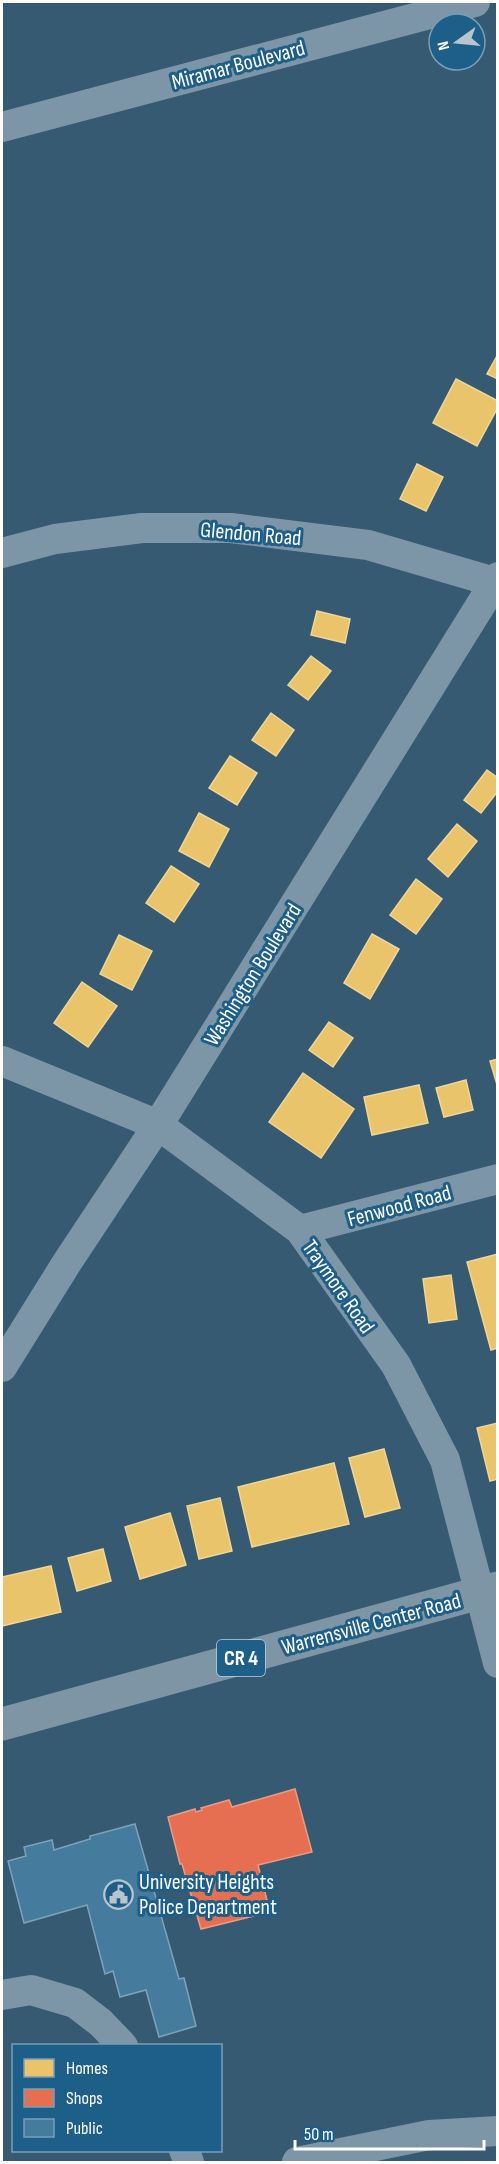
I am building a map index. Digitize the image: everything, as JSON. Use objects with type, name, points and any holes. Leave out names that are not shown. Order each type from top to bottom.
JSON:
[{"type":"main road","name":"Warrensville Center Road","points":[[2,1724],[489,1591]]},
{"type":"street","name":"Miramar Boulevard","points":[[2,127],[475,2]]},
{"type":"street","name":"Glendon Road","points":[[2,553],[56,539],[141,528],[231,528],[368,545],[497,580]]},
{"type":"street","name":"Washington Boulevard","points":[[2,1367],[66,1264],[158,1125],[497,580]]},
{"type":"street","name":"Traymore Road","points":[[2,1061],[158,1125],[300,1230],[396,1365],[445,1460],[489,1591],[498,1663]]},
{"type":"street","name":"Fenwood Road","points":[[300,1230],[498,1179]]},
{"type":"street","points":[[2,1995],[31,1990],[75,2003],[102,2023],[121,2044]]},
{"type":"street","points":[[297,2163],[429,2135],[498,2131]]},
{"type":"building: Homes","points":[[498,354],[498,379],[487,374]]},
{"type":"building: Homes","points":[[456,379],[498,401],[498,407],[477,446],[433,423]]},
{"type":"building: Homes","points":[[417,464],[443,477],[426,511],[400,499]]},
{"type":"building: Homes","points":[[317,611],[350,619],[345,643],[311,635]]},
{"type":"building: Homes","points":[[311,656],[331,671],[308,700],[288,685]]},
{"type":"building: Homes","points":[[271,713],[294,730],[276,756],[252,740]]},
{"type":"building: Homes","points":[[230,756],[257,773],[237,805],[209,788]]},
{"type":"building: Homes","points":[[487,770],[498,778],[498,791],[481,813],[464,800]]},
{"type":"building: Homes","points":[[199,813],[229,829],[209,867],[179,851]]},
{"type":"building: Homes","points":[[457,824],[477,841],[448,877],[428,859]]},
{"type":"building: Homes","points":[[171,866],[199,884],[174,922],[146,903]]},
{"type":"building: Homes","points":[[416,879],[442,899],[416,934],[390,915]]},
{"type":"building: Homes","points":[[372,934],[399,949],[370,999],[344,983]]},
{"type":"building: Homes","points":[[119,935],[152,951],[132,990],[100,974]]},
{"type":"building: Homes","points":[[82,982],[117,1006],[88,1047],[54,1023]]},
{"type":"building: Homes","points":[[329,1022],[353,1038],[333,1067],[309,1050]]},
{"type":"building: Homes","points":[[498,1059],[498,1088],[490,1061]]},
{"type":"building: Homes","points":[[303,1073],[354,1109],[321,1158],[269,1122]]},
{"type":"building: Homes","points":[[466,1080],[473,1110],[444,1117],[436,1088]]},
{"type":"building: Homes","points":[[419,1085],[428,1123],[372,1135],[364,1097]]},
{"type":"building: Homes","points":[[498,1254],[498,1348],[491,1350],[467,1262]]},
{"type":"building: Homes","points":[[451,1275],[457,1319],[429,1323],[423,1279]]},
{"type":"building: Homes","points":[[498,1423],[498,1479],[490,1481],[477,1428]]},
{"type":"building: Homes","points":[[384,1449],[400,1508],[365,1517],[349,1458]]},
{"type":"building: Homes","points":[[334,1463],[349,1524],[252,1547],[238,1487]]},
{"type":"building: Homes","points":[[220,1498],[232,1551],[199,1559],[187,1506]]},
{"type":"building: Homes","points":[[170,1513],[186,1565],[140,1579],[125,1527]]},
{"type":"building: Homes","points":[[103,1549],[111,1581],[77,1591],[68,1558]]},
{"type":"building: Homes","points":[[51,1566],[61,1612],[2,1626],[2,1577]]},
{"type":"building: Shops","points":[[295,1789],[312,1852],[258,1865],[270,1912],[201,1929],[168,1817],[195,1809],[196,1812],[202,1810],[201,1808],[229,1800],[232,1807]]},
{"type":"building: Public","points":[[135,1824],[179,1979],[184,1978],[196,2026],[159,2037],[146,1990],[120,1997],[113,1971],[105,1974],[87,1905],[24,1923],[8,1861],[26,1856],[24,1847],[52,1840],[54,1850],[90,1839],[90,1836]]},
{"type":"place","name":"University Heights Police Department","points":[[118,1894]]}]
